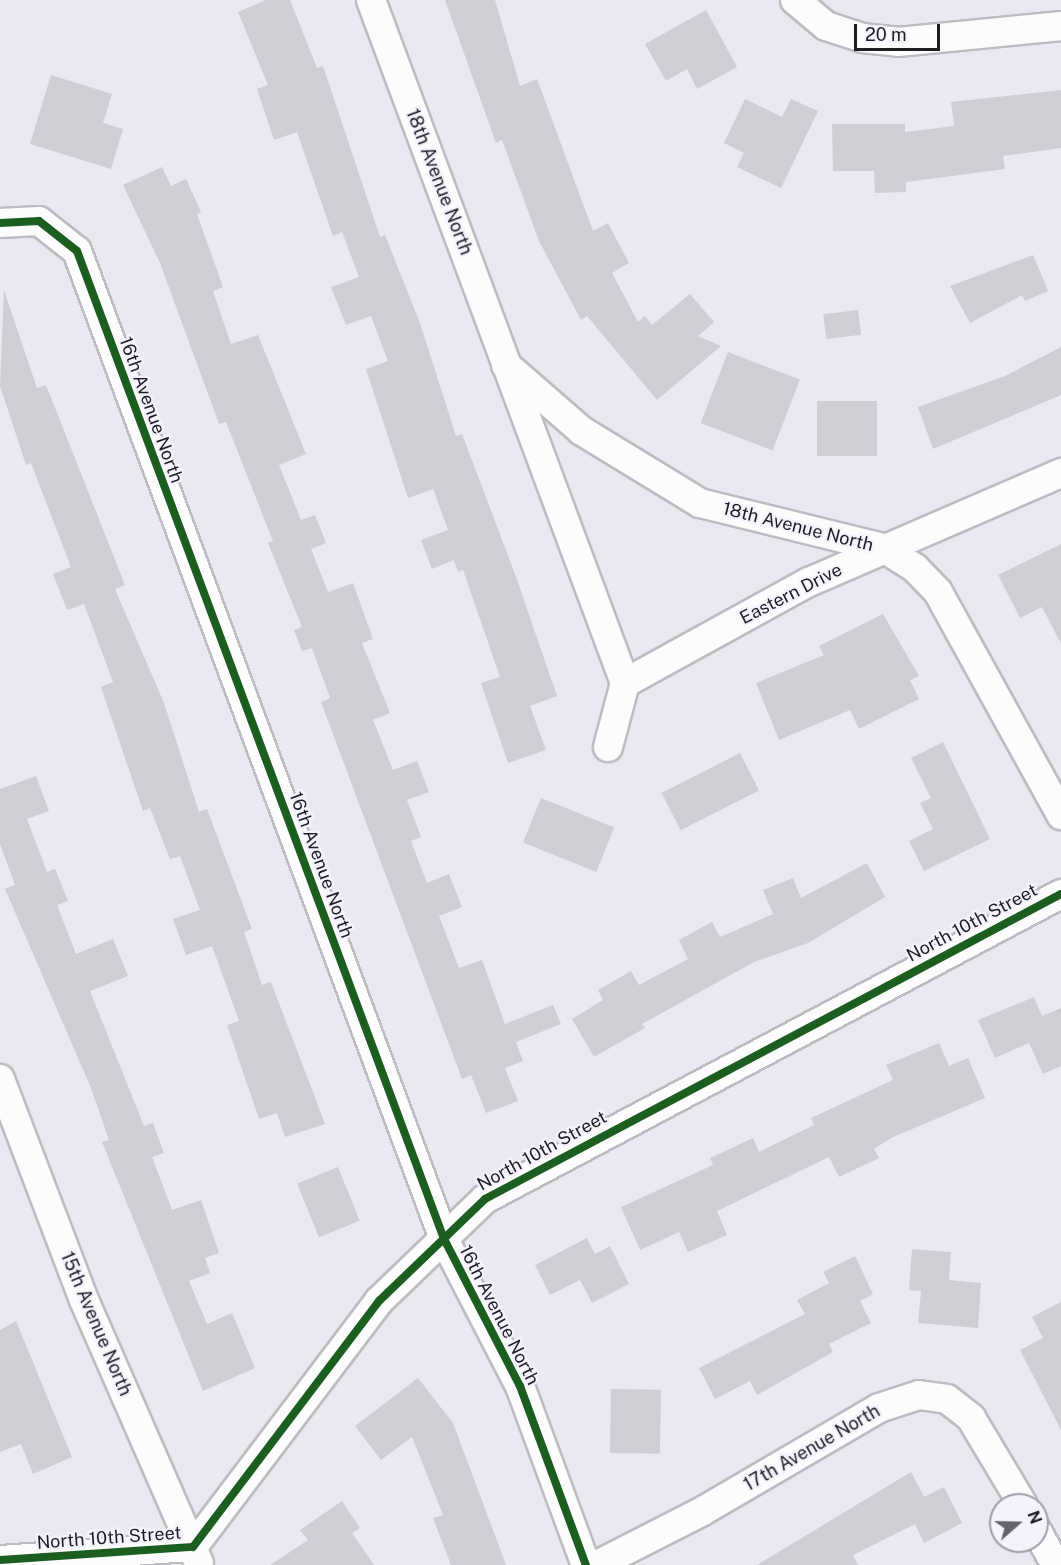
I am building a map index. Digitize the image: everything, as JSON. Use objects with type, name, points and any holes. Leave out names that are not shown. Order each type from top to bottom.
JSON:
[{"type":"street","name":"18th Avenue North","points":[[370,0],[625,684]]},
{"type":"street","points":[[795,0],[826,26],[862,39],[898,42],[1061,26]]},
{"type":"street","name":"16th Avenue North","points":[[0,223],[39,220],[77,251],[444,1239],[520,1386],[586,1565]]},
{"type":"street","name":"18th Avenue North","points":[[506,365],[582,430],[700,503],[883,548],[915,568],[938,592],[1061,815]]},
{"type":"street","name":"Eastern Drive","points":[[625,684],[808,582],[1061,473]]},
{"type":"street","points":[[608,747],[625,684]]},
{"type":"street","name":"North 10th Street","points":[[0,1560],[196,1556],[379,1301],[485,1199],[528,1173],[1061,894]]},
{"type":"street","name":"15th Avenue North","points":[[0,1079],[84,1300],[196,1556]]},
{"type":"street","name":"17th Avenue North","points":[[597,1565],[879,1408],[919,1395],[947,1399],[971,1418],[1016,1493]]},
{"type":"building","points":[[266,0],[290,0],[317,68],[323,66],[380,237],[385,235],[420,323],[456,436],[462,434],[515,574],[557,696],[530,706],[546,750],[508,763],[481,683],[500,677],[463,570],[458,572],[454,560],[432,569],[421,540],[448,530],[433,489],[408,498],[366,369],[388,361],[371,316],[346,325],[331,287],[359,277],[342,232],[333,236],[297,132],[274,140],[257,89],[268,85],[238,12]]},
{"type":"building","points":[[445,0],[495,0],[520,86],[537,79],[593,231],[608,223],[629,263],[612,273],[638,322],[645,316],[652,325],[690,294],[714,322],[698,336],[721,346],[657,400],[587,316],[581,320],[539,241],[502,140],[496,143]]},
{"type":"building","points":[[706,10],[737,67],[697,89],[687,69],[666,81],[645,44]]},
{"type":"building","points":[[51,75],[112,94],[103,123],[123,129],[111,169],[30,144]]},
{"type":"building","points":[[1061,90],[1061,148],[1003,156],[1005,169],[906,182],[906,192],[875,193],[874,171],[833,171],[832,124],[905,124],[905,132],[954,126],[951,102]]},
{"type":"building","points":[[745,99],[782,117],[791,99],[818,111],[781,188],[737,167],[744,153],[724,143]]},
{"type":"building","points":[[162,167],[171,186],[186,179],[201,212],[197,214],[223,287],[213,291],[231,344],[258,335],[306,454],[279,465],[301,520],[315,515],[326,543],[311,549],[328,592],[353,583],[373,639],[362,643],[390,713],[373,720],[393,770],[417,761],[429,792],[407,800],[421,837],[411,841],[427,883],[449,874],[462,907],[439,916],[459,968],[482,960],[505,1024],[553,1005],[561,1024],[516,1042],[523,1061],[505,1068],[518,1101],[486,1113],[471,1075],[462,1079],[321,702],[330,698],[312,648],[302,651],[294,630],[302,627],[268,543],[273,541],[226,422],[219,424],[160,263],[123,185]]},
{"type":"building","points":[[1033,255],[1048,291],[1025,301],[1022,295],[970,323],[950,286]]},
{"type":"building","points":[[4,290],[37,388],[46,385],[125,585],[115,589],[164,703],[199,812],[207,809],[252,929],[244,932],[262,985],[271,982],[325,1124],[285,1137],[277,1113],[259,1119],[227,1025],[239,1021],[212,946],[186,955],[173,919],[200,910],[180,856],[170,859],[150,808],[143,811],[101,687],[113,682],[84,604],[67,610],[53,574],[71,567],[31,463],[26,465],[0,386]]},
{"type":"building","points":[[858,310],[861,335],[826,339],[823,314]]},
{"type":"building","points":[[1061,347],[1061,395],[933,449],[918,407],[1005,376]]},
{"type":"building","points":[[728,352],[800,380],[773,451],[701,423]]},
{"type":"building","points":[[817,401],[877,401],[877,456],[817,456]]},
{"type":"building","points":[[1061,544],[1061,644],[1042,607],[1020,618],[998,575]]},
{"type":"building","points":[[883,614],[919,676],[910,680],[919,699],[859,729],[850,710],[779,740],[756,683],[824,655],[819,646]]},
{"type":"building","points":[[943,742],[990,839],[924,871],[909,841],[933,829],[920,803],[931,798],[911,758]]},
{"type":"building","points":[[740,753],[759,790],[681,830],[662,793]]},
{"type":"building","points":[[36,776],[49,811],[27,819],[47,872],[55,869],[68,901],[57,905],[76,954],[113,939],[128,976],[90,991],[144,1126],[153,1123],[164,1153],[152,1157],[172,1210],[201,1200],[219,1253],[205,1258],[210,1273],[189,1281],[207,1324],[232,1313],[255,1368],[203,1391],[102,1142],[109,1140],[91,1088],[5,889],[15,885],[0,844],[0,789]]},
{"type":"building","points":[[541,798],[614,828],[596,872],[523,843]]},
{"type":"building","points":[[867,863],[885,897],[808,943],[754,962],[642,1024],[645,1028],[594,1057],[572,1019],[603,1000],[598,990],[631,971],[639,985],[688,959],[679,940],[712,922],[720,937],[773,914],[763,890],[793,878],[801,898]]},
{"type":"building","points":[[1034,997],[1042,1016],[1061,1008],[1061,1066],[1043,1074],[1029,1043],[995,1058],[978,1020]]},
{"type":"building","points":[[939,1043],[949,1066],[968,1058],[985,1098],[891,1138],[874,1149],[879,1158],[839,1177],[829,1157],[717,1211],[727,1235],[688,1252],[679,1232],[640,1250],[621,1207],[713,1165],[710,1158],[753,1138],[759,1152],[814,1125],[811,1118],[893,1080],[886,1065]]},
{"type":"building","points":[[338,1167],[360,1221],[319,1237],[297,1183]]},
{"type":"building","points":[[587,1238],[595,1254],[610,1246],[629,1284],[592,1303],[580,1280],[550,1295],[535,1265]]},
{"type":"building","points":[[912,1249],[951,1252],[949,1280],[981,1283],[978,1328],[918,1323],[921,1291],[909,1290]]},
{"type":"building","points":[[855,1256],[873,1294],[860,1301],[871,1323],[829,1344],[833,1352],[757,1395],[750,1381],[715,1399],[699,1368],[805,1314],[797,1300],[829,1283],[823,1272]]},
{"type":"building","points":[[1061,1302],[1061,1430],[1020,1350],[1043,1338],[1032,1317]]},
{"type":"building","points":[[16,1321],[72,1457],[33,1474],[21,1444],[0,1452],[0,1330]]},
{"type":"building","points":[[418,1378],[453,1423],[506,1565],[451,1565],[433,1518],[443,1515],[412,1437],[381,1460],[355,1426]]},
{"type":"building","points":[[611,1389],[661,1390],[660,1454],[610,1453]]},
{"type":"building","points":[[911,1472],[924,1497],[944,1487],[962,1523],[924,1543],[915,1524],[853,1555],[858,1565],[757,1565]]},
{"type":"building","points":[[342,1501],[360,1528],[352,1533],[374,1565],[270,1565],[308,1540],[300,1530]]},
{"type":"cycle path","points":[[0,223],[39,221],[77,251],[444,1239],[520,1386],[586,1565]]},
{"type":"cycle path","points":[[0,1560],[193,1547],[379,1301],[485,1199],[1061,894]]}]
